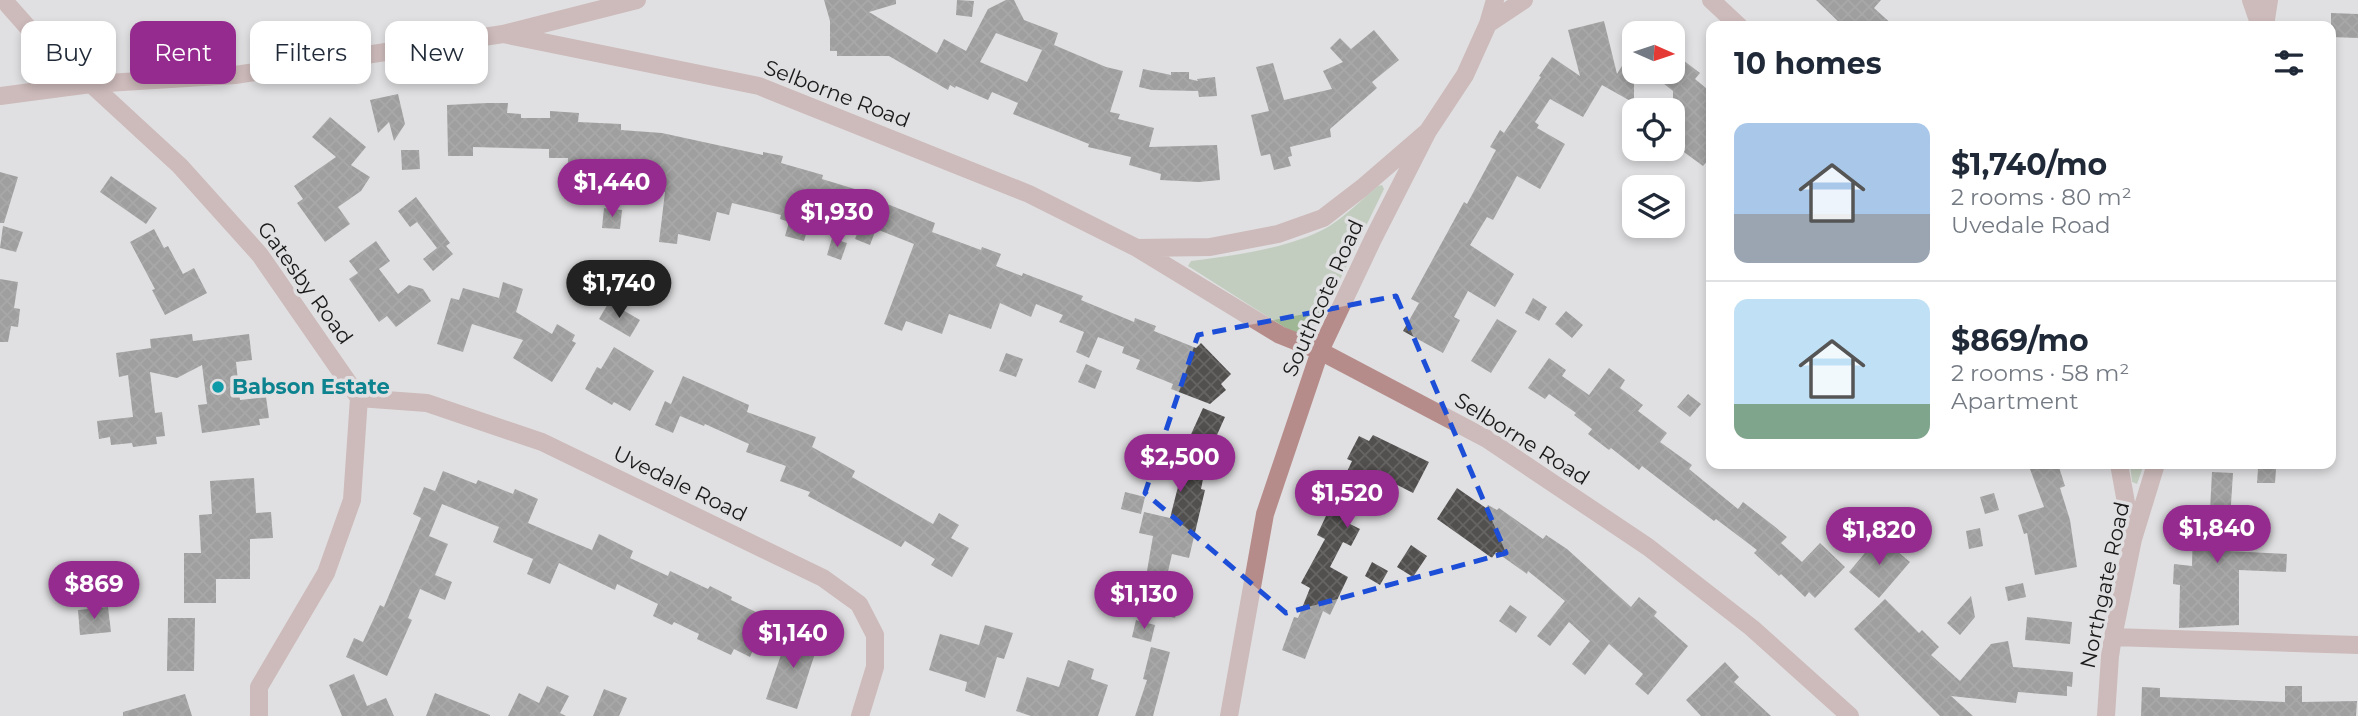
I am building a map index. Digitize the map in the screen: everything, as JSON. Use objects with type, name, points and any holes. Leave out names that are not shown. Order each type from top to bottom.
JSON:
[{"type":"street","name":"Gatesby Road","points":[[6,0],[22,21]]},
{"type":"street","points":[[116,83],[229,76],[503,34],[637,0]]},
{"type":"street","name":"Southcote Road","points":[[1229,716],[1265,514],[1320,352],[1373,239],[1429,131],[1465,75],[1488,24],[1494,0]]},
{"type":"street","points":[[1488,24],[1524,0]]},
{"type":"street","points":[[1711,0],[1734,21]]},
{"type":"street","points":[[2251,0],[2261,21]]},
{"type":"street","points":[[2264,21],[2269,0]]},
{"type":"street","name":"Selborne Road","points":[[503,34],[759,86],[1029,194],[1138,248],[1280,335],[1320,352],[1487,439],[1648,547],[1752,628],[1850,716]]},
{"type":"street","name":"Gatesby Road","points":[[91,84],[180,166],[260,255],[359,398]]},
{"type":"street","points":[[0,96],[91,84]]},
{"type":"street","name":"Selborne Road","points":[[1138,248],[1210,247],[1278,234],[1323,218],[1429,131]]},
{"type":"street","points":[[259,716],[259,687],[326,573],[352,500],[359,398]]},
{"type":"street","name":"Uvedale Road","points":[[359,398],[428,403],[542,442],[823,578],[859,604],[875,635],[875,667],[860,716]]},
{"type":"street","points":[[2120,469],[2133,539]]},
{"type":"street","name":"Northgate Road","points":[[2106,716],[2113,637],[2133,539],[2154,469]]},
{"type":"street","points":[[2113,637],[2358,645]]},
{"type":"highlighted area","points":[[1396,296],[1506,553],[1286,613],[1145,493],[1198,335]]},
{"type":"green space","points":[[1382,185],[1384,189],[1315,331],[1309,336],[1295,334],[1188,266],[1191,261],[1261,250],[1312,235],[1335,223]]},
{"type":"green space","points":[[2131,469],[2142,469],[2137,484],[2132,482]]},
{"type":"building","points":[[824,0],[896,0],[896,4],[869,12],[937,53],[944,39],[966,51],[988,9],[1006,0],[1014,0],[1024,20],[1058,33],[1054,45],[1106,67],[1123,71],[1110,112],[1120,114],[1118,119],[1154,128],[1149,147],[1217,145],[1220,180],[1160,180],[1161,174],[1129,165],[1131,157],[1088,147],[1089,144],[1013,114],[1018,103],[992,92],[988,100],[956,86],[955,88],[950,85],[948,90],[889,56],[837,56],[837,51],[830,51],[830,21]],"holes":[[[996,33],[1042,50],[1027,82],[980,62]]]},
{"type":"building","points":[[957,0],[974,1],[972,17],[956,15]]},
{"type":"building","points":[[1816,0],[1881,0],[1874,8],[1888,21],[1838,21]]},
{"type":"building","points":[[2331,13],[2358,14],[2358,38],[2336,37],[2336,21],[2331,21]]},
{"type":"building","points":[[1604,21],[1617,74],[1622,66],[1622,84],[1634,84],[1634,98],[1625,98],[1602,85],[1583,117],[1550,99],[1535,122],[1539,125],[1537,128],[1565,144],[1540,189],[1517,176],[1493,220],[1487,217],[1470,245],[1514,274],[1495,307],[1468,291],[1454,317],[1460,320],[1443,353],[1403,331],[1419,303],[1411,299],[1496,150],[1490,147],[1500,130],[1504,133],[1552,57],[1580,76],[1568,30]]},
{"type":"building","points":[[1374,30],[1399,60],[1372,82],[1377,88],[1330,129],[1331,137],[1290,147],[1292,156],[1288,157],[1291,166],[1274,170],[1270,154],[1261,156],[1251,115],[1269,111],[1256,67],[1273,63],[1284,100],[1332,89],[1323,71],[1343,62],[1330,48],[1340,38],[1351,49]]},
{"type":"building","points":[[1685,62],[1700,73],[1695,79],[1706,88],[1706,163],[1703,166],[1685,153],[1685,98],[1673,98],[1673,91],[1664,84],[1685,84]]},
{"type":"building","points":[[1143,69],[1171,75],[1171,72],[1189,72],[1189,79],[1198,81],[1197,79],[1215,77],[1217,96],[1199,97],[1198,91],[1152,90],[1139,87]]},
{"type":"building","points":[[398,94],[405,124],[394,141],[389,122],[378,133],[370,100]]},
{"type":"building","points":[[508,103],[507,113],[521,114],[521,118],[550,118],[550,111],[579,113],[578,122],[621,124],[621,130],[662,133],[763,155],[763,152],[783,156],[781,163],[823,175],[822,179],[858,190],[857,192],[935,223],[932,232],[981,250],[982,247],[1001,254],[996,266],[1022,276],[1023,273],[1083,296],[1081,300],[1134,322],[1135,318],[1156,326],[1154,331],[1196,348],[1201,343],[1231,374],[1221,384],[1226,390],[1210,404],[1171,389],[1173,384],[1136,369],[1140,360],[1122,353],[1124,347],[1098,337],[1089,358],[1076,352],[1084,332],[1059,322],[1063,315],[1036,304],[1031,317],[1000,303],[991,329],[949,314],[942,334],[906,321],[902,331],[884,324],[914,244],[876,229],[870,245],[855,239],[864,214],[816,200],[804,241],[785,236],[789,222],[780,219],[781,215],[732,203],[729,215],[717,212],[710,241],[678,234],[677,244],[659,242],[665,192],[630,189],[632,168],[586,166],[585,200],[567,200],[568,158],[549,158],[549,149],[473,147],[473,156],[448,156],[447,105]]},
{"type":"building","points":[[330,117],[366,147],[351,165],[370,177],[361,191],[338,207],[350,224],[325,242],[297,203],[303,199],[294,186],[336,157],[312,137]]},
{"type":"building","points":[[401,150],[419,150],[420,169],[402,170]]},
{"type":"building","points":[[0,172],[18,177],[4,223],[0,223]]},
{"type":"building","points":[[111,176],[157,208],[146,224],[100,192]]},
{"type":"building","points":[[416,197],[450,243],[446,246],[453,254],[433,271],[423,259],[437,248],[417,222],[410,227],[398,211]]},
{"type":"building","points":[[604,208],[622,210],[620,229],[602,228]]},
{"type":"building","points":[[3,226],[23,232],[16,252],[0,248]]},
{"type":"building","points":[[154,229],[164,248],[168,246],[183,274],[194,268],[207,293],[165,315],[152,290],[155,289],[130,242]]},
{"type":"building","points":[[832,238],[847,243],[841,260],[827,255]]},
{"type":"building","points":[[376,241],[390,261],[379,269],[398,294],[409,285],[423,289],[431,301],[396,327],[387,316],[379,322],[349,279],[358,273],[349,261]]},
{"type":"building","points":[[0,279],[18,282],[14,308],[20,309],[18,327],[11,326],[8,342],[0,342]]},
{"type":"building","points":[[503,282],[523,289],[516,312],[552,334],[557,324],[575,335],[572,341],[576,343],[552,382],[513,358],[523,340],[472,324],[463,352],[437,344],[451,298],[459,300],[463,288],[499,298]]},
{"type":"building","points":[[1533,298],[1547,307],[1539,321],[1525,313]]},
{"type":"building","points":[[609,302],[640,320],[630,337],[599,319]]},
{"type":"building","points":[[1566,311],[1583,325],[1572,338],[1555,324]]},
{"type":"building","points":[[1497,319],[1517,331],[1491,373],[1471,361]]},
{"type":"building","name":"Babson Estate","points":[[192,334],[193,341],[249,334],[252,360],[236,362],[240,400],[266,397],[269,418],[259,419],[260,425],[202,433],[198,405],[207,404],[202,365],[177,378],[150,372],[155,413],[162,412],[165,436],[156,437],[157,444],[133,447],[132,443],[111,445],[110,437],[99,439],[97,421],[133,417],[128,375],[119,377],[116,353],[151,348],[150,339]]},
{"type":"building","points":[[614,347],[654,371],[630,411],[614,402],[612,405],[585,389],[597,367],[601,369]]},
{"type":"building","points":[[1006,353],[1023,359],[1016,377],[999,371]]},
{"type":"building","points":[[1549,358],[1566,370],[1562,376],[1589,395],[1609,368],[1625,380],[1620,388],[1643,405],[1638,411],[1667,433],[1660,442],[1692,465],[1689,469],[1738,509],[1743,502],[1774,526],[1787,537],[1781,543],[1802,562],[1820,543],[1845,567],[1815,598],[1809,592],[1805,597],[1754,553],[1757,550],[1716,519],[1714,521],[1642,466],[1639,470],[1588,434],[1592,429],[1574,415],[1576,413],[1549,394],[1545,399],[1528,388]]},
{"type":"building","points":[[1086,364],[1102,371],[1095,389],[1078,382]]},
{"type":"building","points":[[683,376],[749,405],[747,412],[816,437],[812,447],[855,471],[852,477],[933,524],[939,513],[959,525],[951,538],[969,548],[952,577],[931,565],[935,559],[905,541],[901,547],[808,496],[810,492],[780,481],[786,466],[746,452],[749,444],[680,416],[673,433],[655,425],[665,401],[671,404]]},
{"type":"building","points":[[1688,394],[1701,404],[1690,417],[1677,407]]},
{"type":"building","points":[[1203,408],[1225,417],[1200,473],[1204,474],[1201,489],[1205,490],[1189,558],[1172,554],[1167,576],[1147,571],[1153,536],[1139,533],[1144,512],[1170,518],[1181,475],[1141,459],[1149,441],[1182,454]]},
{"type":"building","points":[[1373,435],[1429,462],[1413,493],[1374,473],[1348,523],[1360,529],[1351,546],[1343,542],[1330,567],[1348,577],[1330,615],[1323,611],[1305,659],[1282,650],[1294,617],[1298,618],[1310,588],[1301,583],[1325,539],[1317,535],[1352,461],[1347,459],[1359,436],[1369,441]]},
{"type":"building","points":[[2030,469],[2060,469],[2065,486],[2060,488],[2070,520],[2077,567],[2035,575],[2027,533],[2024,534],[2018,515],[2044,507]]},
{"type":"building","points":[[2258,469],[2276,469],[2275,483],[2257,483]]},
{"type":"building","points":[[443,471],[476,484],[478,480],[513,494],[515,489],[538,499],[528,523],[592,550],[599,534],[633,551],[630,558],[668,576],[670,571],[708,589],[710,586],[732,597],[731,600],[768,618],[750,657],[734,649],[731,655],[697,639],[699,634],[653,616],[658,604],[617,584],[615,590],[559,563],[550,584],[527,574],[533,559],[493,542],[499,527],[442,504],[429,536],[448,544],[435,575],[452,582],[445,600],[420,589],[408,618],[412,620],[387,676],[346,657],[354,638],[363,642],[380,605],[384,607],[421,518],[413,514],[424,487],[435,491]]},
{"type":"building","points":[[2212,472],[2233,473],[2228,551],[2287,554],[2286,572],[2239,570],[2239,625],[2179,628],[2180,585],[2173,584],[2174,564],[2192,566],[2193,524],[2199,525],[2199,511],[2210,511]]},
{"type":"building","points":[[254,478],[256,513],[271,512],[273,538],[250,539],[250,579],[216,579],[216,603],[184,603],[184,553],[201,553],[199,515],[212,514],[210,481]]},
{"type":"building","points":[[1457,488],[1486,508],[1488,505],[1497,510],[1499,508],[1543,539],[1546,535],[1567,549],[1631,607],[1639,597],[1657,612],[1654,616],[1688,646],[1648,695],[1635,684],[1643,674],[1609,644],[1585,675],[1572,664],[1590,641],[1569,622],[1550,646],[1537,636],[1565,601],[1528,571],[1527,574],[1496,552],[1492,558],[1437,519]]},
{"type":"building","points":[[1125,492],[1145,497],[1141,514],[1121,509]]},
{"type":"building","points":[[1994,493],[1999,510],[1985,514],[1980,497]]},
{"type":"building","points":[[1980,528],[1983,546],[1969,549],[1966,531]]},
{"type":"building","points":[[1879,536],[1910,562],[1879,598],[1849,572]]},
{"type":"building","points":[[1411,545],[1427,556],[1413,577],[1397,567]]},
{"type":"building","points":[[1372,562],[1388,571],[1380,585],[1365,576]]},
{"type":"building","points":[[1165,581],[1184,586],[1175,618],[1156,613]]},
{"type":"building","points":[[2023,583],[2026,597],[2008,601],[2005,587]]},
{"type":"building","points":[[1971,596],[1975,617],[1960,635],[1947,623]]},
{"type":"building","points":[[1885,599],[1919,633],[1922,630],[1939,647],[1931,655],[1960,681],[1991,644],[2008,641],[2013,667],[2073,672],[2072,687],[2067,686],[2067,696],[2018,692],[2016,703],[1951,696],[1973,716],[1940,716],[1854,629]]},
{"type":"building","points":[[1510,605],[1527,617],[1516,633],[1499,621]]},
{"type":"building","points":[[108,607],[111,632],[80,635],[78,610]]},
{"type":"building","points":[[2027,617],[2072,622],[2070,644],[2025,640]]},
{"type":"building","points":[[168,618],[195,618],[194,671],[167,671]]},
{"type":"building","points":[[1136,620],[1155,625],[1151,642],[1132,637]]},
{"type":"building","points":[[985,625],[1013,633],[1004,659],[997,657],[985,698],[965,691],[967,682],[929,670],[940,634],[979,645]]},
{"type":"building","points":[[789,631],[819,641],[797,709],[766,699]]},
{"type":"building","points":[[1151,647],[1170,652],[1153,716],[1135,716],[1147,680],[1143,679]]},
{"type":"building","points":[[1068,660],[1094,669],[1091,679],[1108,685],[1098,716],[1031,716],[1016,711],[1027,677],[1059,687]]},
{"type":"building","points":[[1725,662],[1739,677],[1734,682],[1771,716],[1701,716],[1686,700]]},
{"type":"building","points":[[354,674],[367,706],[386,698],[394,716],[342,716],[329,685]]},
{"type":"building","points":[[547,686],[569,696],[560,713],[566,716],[508,716],[519,693],[539,703]]},
{"type":"building","points":[[2285,686],[2302,686],[2302,702],[2357,701],[2356,716],[2141,716],[2142,687],[2160,688],[2160,697],[2285,702]]},
{"type":"building","points":[[604,689],[627,698],[619,716],[593,716]]},
{"type":"building","points":[[435,693],[490,715],[490,716],[426,716]]},
{"type":"building","points":[[185,694],[192,716],[123,716],[123,712]]},
{"type":"place","name":"Babson Estate","points":[[218,387]]}]
